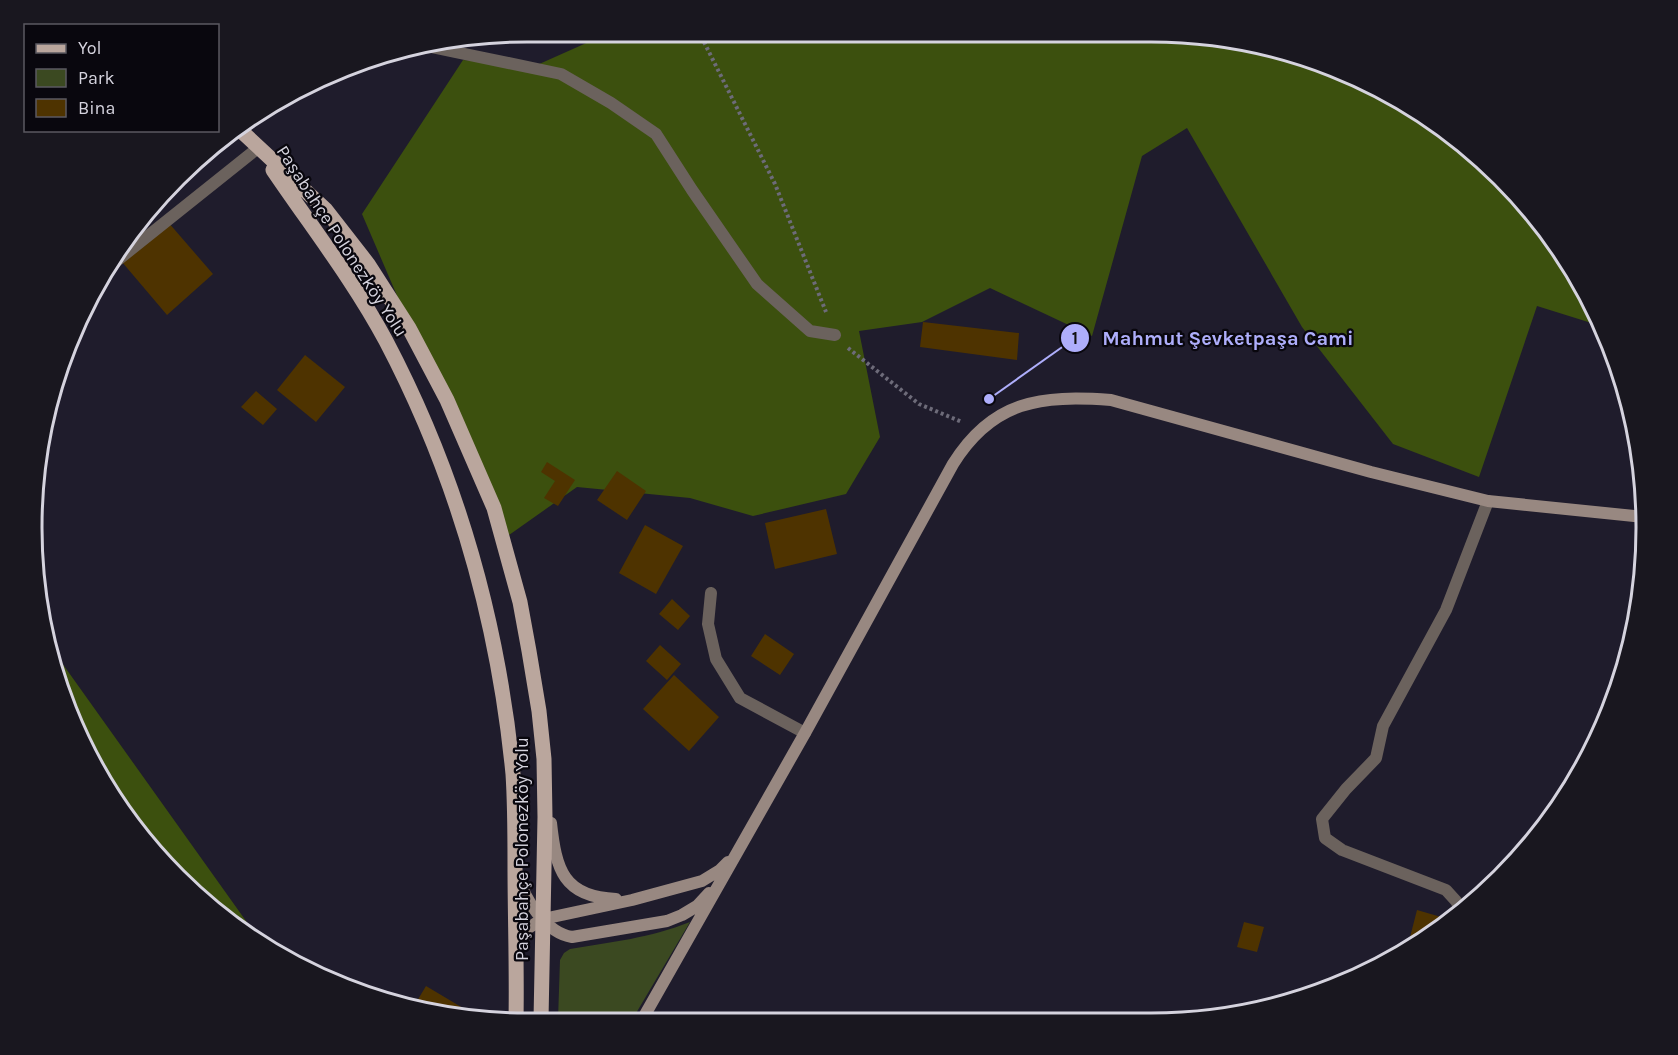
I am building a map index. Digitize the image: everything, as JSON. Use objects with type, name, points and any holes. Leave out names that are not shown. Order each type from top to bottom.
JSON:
[{"type":"main road","name":"Paşabahçe Polonezköy Yolu","points":[[244,134],[326,210],[368,264],[409,328],[447,400],[489,497],[507,552],[530,651],[544,759],[541,1013]]},
{"type":"main road","name":"Paşabahçe Polonezköy Yolu","points":[[258,148],[357,292],[385,339],[417,404],[449,479],[484,596],[497,663],[513,775],[516,1013]]},
{"type":"main road","points":[[646,1013],[805,733],[952,464],[965,444],[979,429],[1004,414],[1034,401],[1074,397],[1111,399],[1371,472],[1488,501],[1636,516]]},
{"type":"main road","points":[[544,759],[554,851],[558,866],[567,880],[579,891],[597,898],[632,900]]},
{"type":"main road","points":[[515,864],[521,888],[528,900],[552,929],[562,936],[572,937],[667,921],[682,915],[697,906],[710,893],[737,853]]},
{"type":"main road","points":[[517,949],[523,931],[543,919],[632,900],[702,881],[720,870],[737,853]]},
{"type":"street","points":[[443,49],[561,74],[611,103],[656,134],[757,284],[810,331],[835,335]]},
{"type":"street","points":[[130,249],[258,148]]},
{"type":"street","points":[[1457,904],[1446,890],[1342,850],[1325,838],[1322,819],[1346,789],[1376,758],[1383,726],[1446,610],[1488,501]]},
{"type":"street","points":[[711,593],[708,624],[716,658],[741,698],[805,733]]},
{"type":"path","points":[[704,42],[775,184],[835,335],[858,358],[920,404],[979,429]]},
{"type":"green space","points":[[589,42],[1150,42],[1214,46],[1245,51],[1307,68],[1365,92],[1393,107],[1446,142],[1494,184],[1536,232],[1571,285],[1590,323],[1537,306],[1479,477],[1393,444],[1302,327],[1187,128],[1142,156],[1092,336],[990,288],[922,322],[859,331],[880,437],[846,494],[753,516],[690,498],[577,487],[502,540],[362,214],[463,60],[537,65]]},
{"type":"green space","points":[[62,663],[248,924],[207,893],[162,848],[142,823],[107,770],[92,742],[79,713]]},
{"type":"green space","points":[[690,922],[636,1013],[558,1013],[560,960],[564,953],[570,949],[646,936]]},
{"type":"building","points":[[168,222],[213,274],[167,315],[122,262]]},
{"type":"building","points":[[923,322],[1019,333],[1017,360],[920,347]]},
{"type":"building","points":[[305,355],[345,387],[316,422],[277,390]]},
{"type":"building","points":[[256,391],[277,409],[263,425],[241,407]]},
{"type":"building","points":[[547,462],[575,480],[558,506],[544,498],[555,481],[541,472]]},
{"type":"building","points":[[617,471],[646,491],[627,520],[597,500]]},
{"type":"building","points":[[826,509],[837,554],[775,569],[765,523]]},
{"type":"building","points":[[645,525],[683,546],[656,594],[619,573]]},
{"type":"building","points":[[672,599],[690,616],[678,630],[659,614]]},
{"type":"building","points":[[765,634],[794,654],[780,675],[751,656]]},
{"type":"building","points":[[660,645],[681,664],[667,680],[646,661]]},
{"type":"building","points":[[674,675],[719,717],[689,751],[643,709]]},
{"type":"building","points":[[1417,910],[1440,917],[1420,931],[1410,937]]},
{"type":"building","points":[[1244,922],[1264,927],[1257,952],[1237,947]]},
{"type":"building","points":[[426,986],[465,1009],[433,1004],[418,1000]]},
{"type":"place","name":"Mahmut Şevketpaşa Cami","points":[[989,399]]}]
